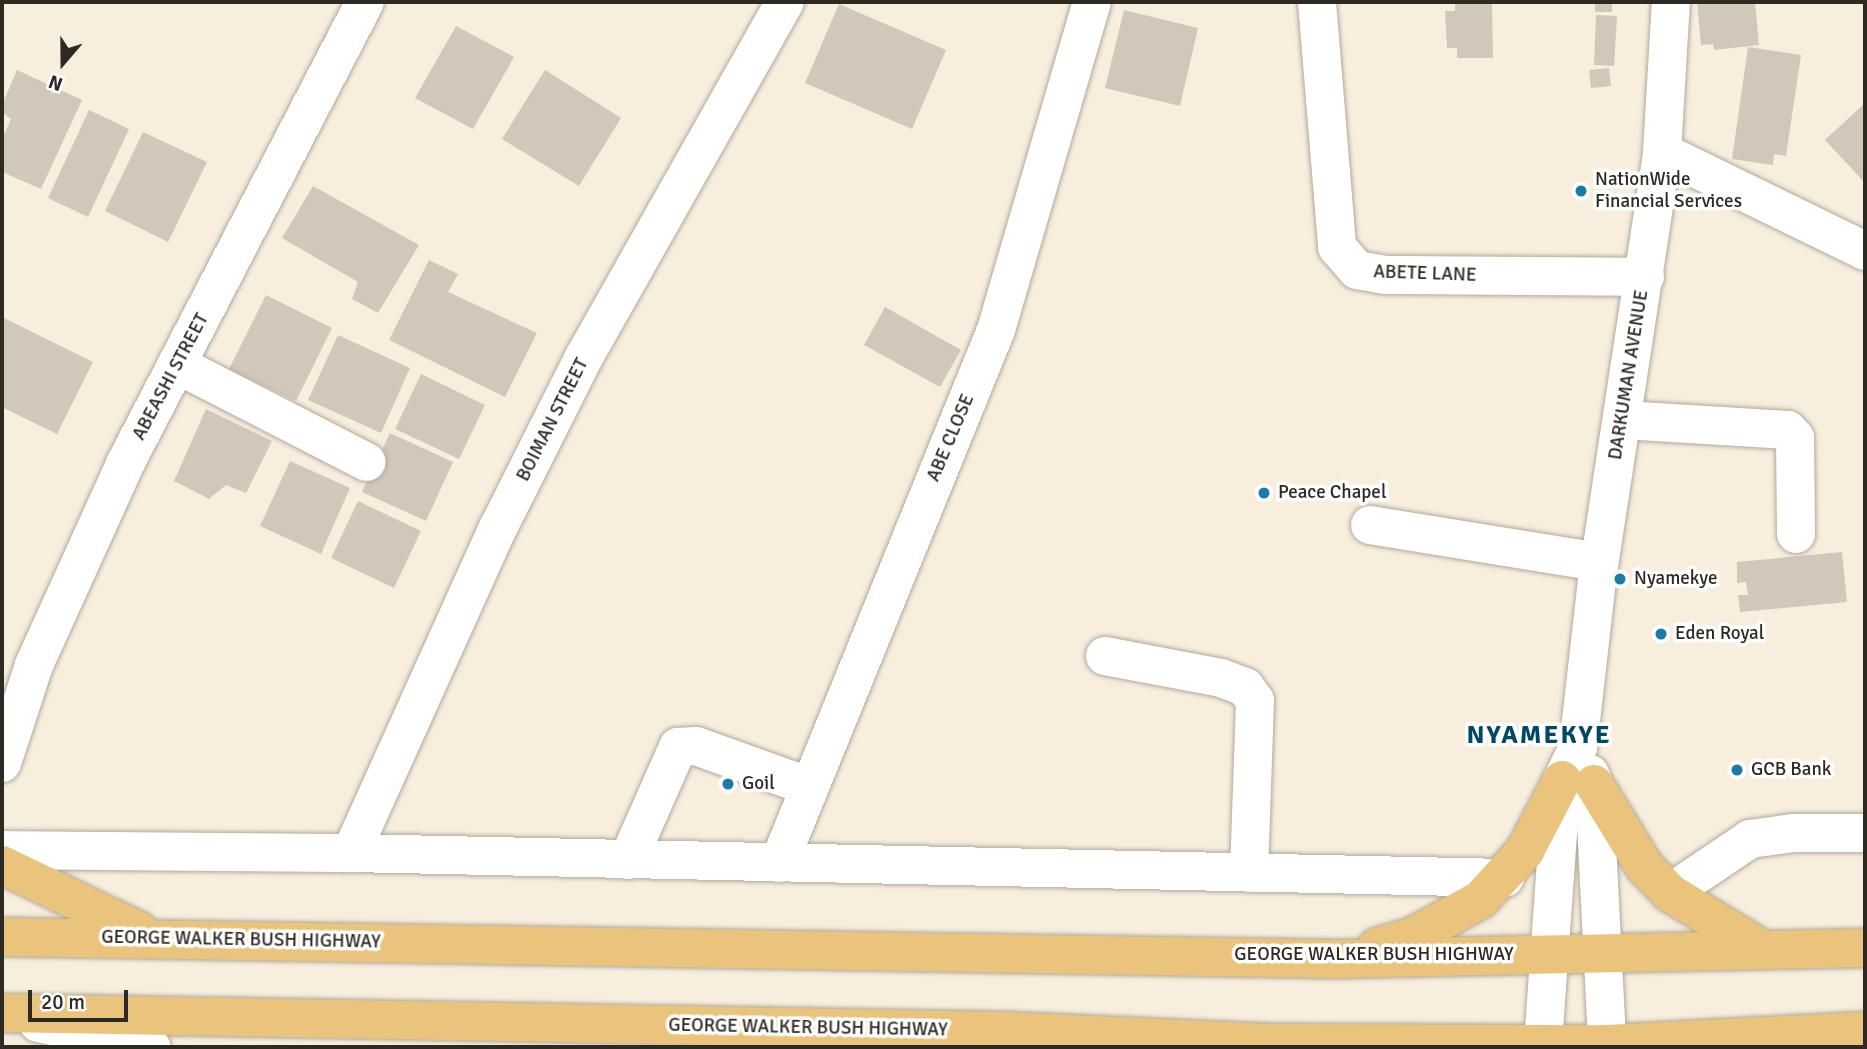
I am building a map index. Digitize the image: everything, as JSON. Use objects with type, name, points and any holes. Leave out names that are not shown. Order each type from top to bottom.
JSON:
[{"type":"highway","points":[[1336,959],[1412,937],[1480,900],[1505,878],[1578,770],[1644,866],[1670,893],[1762,948]]},
{"type":"highway","points":[[2,865],[151,936]]},
{"type":"highway","name":"GEORGE WALKER BUSH HIGHWAY","points":[[2,937],[151,936],[740,951],[1336,959],[1762,948],[1865,948]]},
{"type":"highway","name":"GEORGE WALKER BUSH HIGHWAY","points":[[2,1014],[1005,1031],[1271,1043],[1607,1044],[1863,1032]]},
{"type":"street","name":"ABEASHI STREET","points":[[2,763],[34,665],[125,462],[178,365],[365,2]]},
{"type":"street","name":"BOIMAN STREET","points":[[351,853],[498,528],[584,357],[785,2]]},
{"type":"street","name":"ABE CLOSE","points":[[779,863],[808,786],[996,330],[1092,2]]},
{"type":"street","name":"ABETE LANE","points":[[1317,2],[1337,247],[1357,270],[1386,275],[1645,277]]},
{"type":"street","name":"DARKUMAN AVENUE","points":[[1544,1043],[1552,895],[1578,770],[1600,562],[1662,152],[1671,2]]},
{"type":"street","points":[[1662,152],[1865,251]]},
{"type":"street","points":[[178,365],[367,462]]},
{"type":"street","points":[[1623,421],[1788,430],[1795,438],[1796,534]]},
{"type":"street","points":[[1370,525],[1600,562]]},
{"type":"street","points":[[1105,656],[1222,678],[1245,687],[1255,701],[1249,873]]},
{"type":"street","points":[[628,860],[678,747],[696,746],[808,786]]},
{"type":"street","name":"DARKUMAN AVENUE","points":[[1578,770],[1600,896],[1607,1044]]},
{"type":"street","points":[[1670,893],[1750,839],[1793,833],[1865,833]]},
{"type":"street","points":[[2,850],[351,853],[1505,878]]},
{"type":"street","points":[[2,1014],[151,1047]]},
{"type":"street","points":[[922,1047],[1005,1031]]},
{"type":"building","points":[[1455,2],[1492,2],[1493,58],[1457,58],[1457,48],[1447,48],[1445,11],[1455,11]]},
{"type":"building","points":[[1595,2],[1612,2],[1612,12],[1595,12]]},
{"type":"building","points":[[1697,2],[1755,2],[1759,45],[1714,50],[1713,44],[1701,45]]},
{"type":"building","points":[[839,4],[946,50],[912,129],[805,83]]},
{"type":"building","points":[[1124,10],[1198,28],[1180,106],[1105,88]]},
{"type":"building","points":[[1596,15],[1617,16],[1614,66],[1594,65]]},
{"type":"building","points":[[456,26],[514,57],[473,129],[415,98]]},
{"type":"building","points":[[1748,47],[1801,55],[1786,156],[1774,154],[1773,165],[1732,159]]},
{"type":"building","points":[[1609,68],[1611,86],[1591,88],[1589,70]]},
{"type":"building","points":[[17,70],[82,100],[41,189],[2,172],[2,139],[11,119],[2,112],[2,105]]},
{"type":"building","points":[[545,70],[621,118],[579,186],[502,139]]},
{"type":"building","points":[[1865,103],[1865,183],[1825,140]]},
{"type":"building","points":[[89,110],[129,129],[88,217],[48,198]]},
{"type":"building","points":[[143,132],[207,162],[168,242],[105,211]]},
{"type":"building","points":[[313,186],[419,245],[378,313],[352,299],[358,282],[282,238]]},
{"type":"building","points":[[429,260],[458,274],[448,292],[537,333],[505,397],[389,340]]},
{"type":"building","points":[[266,295],[332,328],[296,401],[229,369]]},
{"type":"building","points":[[885,307],[961,350],[940,387],[864,345]]},
{"type":"building","points":[[2,317],[93,362],[57,434],[2,407]]},
{"type":"building","points":[[338,335],[410,368],[381,433],[308,400]]},
{"type":"building","points":[[421,374],[485,405],[459,459],[395,429]]},
{"type":"building","points":[[206,409],[272,441],[246,493],[226,485],[209,499],[174,481]]},
{"type":"building","points":[[390,433],[453,462],[426,521],[362,492]]},
{"type":"building","points":[[290,461],[350,488],[321,554],[260,526]]},
{"type":"building","points":[[358,501],[421,531],[394,588],[331,558]]},
{"type":"building","points":[[1842,552],[1847,602],[1740,612],[1738,595],[1748,595],[1746,582],[1737,583],[1737,562]]},
{"type":"place","name":"NationWide Financial Services","points":[[1581,191]]},
{"type":"place","name":"Peace Chapel","points":[[1264,493]]},
{"type":"place","name":"Nyamekye","points":[[1620,579]]},
{"type":"place","name":"Eden Royal","points":[[1661,634]]},
{"type":"place","name":"GCB Bank","points":[[1737,770]]},
{"type":"place","name":"Goil","points":[[728,784]]},
{"type":"district","name":"NYAMEKYE","points":[[1539,736]]}]
